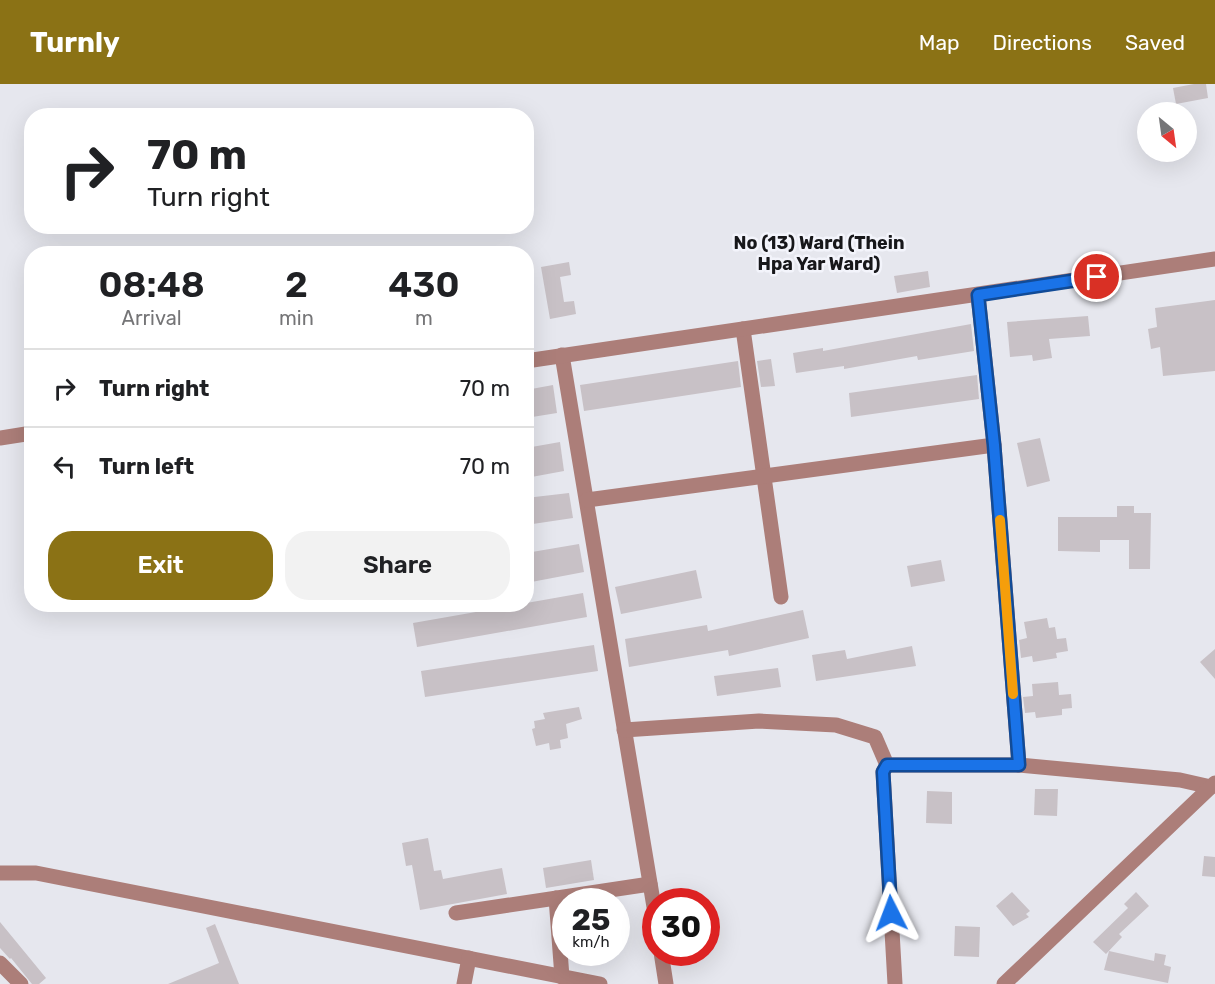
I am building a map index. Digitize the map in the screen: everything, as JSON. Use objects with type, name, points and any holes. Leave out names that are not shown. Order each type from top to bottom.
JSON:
[{"type":"street","points":[[534,360],[1215,260]]},
{"type":"street","points":[[978,295],[994,445],[1019,765]]},
{"type":"street","points":[[743,329],[781,597]]},
{"type":"street","points":[[562,355],[651,888]]},
{"type":"street","points":[[0,438],[24,434]]},
{"type":"street","points":[[587,500],[994,445]]},
{"type":"street","points":[[624,730],[759,721],[836,725],[875,736],[887,765]]},
{"type":"street","points":[[887,765],[1019,765],[1213,785]]},
{"type":"street","points":[[887,765],[883,772],[895,984]]},
{"type":"street","points":[[1005,984],[1213,785]]},
{"type":"street","points":[[0,873],[36,873],[600,984]]},
{"type":"street","points":[[623,888],[650,884]]},
{"type":"street","points":[[456,914],[552,899]]},
{"type":"street","points":[[464,984],[469,958]]},
{"type":"street","points":[[0,963],[21,984]]},
{"type":"street","points":[[561,966],[562,977]]},
{"type":"street","points":[[663,966],[666,984]]},
{"type":"building","points":[[1206,84],[1208,98],[1176,102],[1173,88]]},
{"type":"building","points":[[569,262],[571,275],[560,277],[564,302],[574,301],[576,314],[550,319],[541,267]]},
{"type":"building","points":[[928,271],[930,287],[897,293],[894,276]]},
{"type":"building","points":[[1215,300],[1215,371],[1163,376],[1160,347],[1151,349],[1148,329],[1157,327],[1155,308]]},
{"type":"building","points":[[1088,316],[1090,336],[1049,339],[1052,358],[1033,361],[1032,355],[1010,357],[1007,322]]},
{"type":"building","points":[[971,324],[974,351],[918,360],[917,356],[844,369],[844,366],[796,373],[793,353],[823,348],[823,351]]},
{"type":"building","points":[[771,359],[775,386],[761,387],[757,361]]},
{"type":"building","points":[[738,361],[741,387],[584,411],[580,385]]},
{"type":"building","points":[[977,375],[979,399],[851,417],[849,393]]},
{"type":"building","points":[[553,385],[557,413],[534,417],[534,389]]},
{"type":"building","points":[[1040,438],[1050,481],[1027,487],[1017,443]]},
{"type":"building","points":[[560,442],[564,471],[534,477],[534,447]]},
{"type":"building","points":[[569,493],[573,518],[534,524],[534,497]]},
{"type":"building","points":[[1117,506],[1134,506],[1134,513],[1151,513],[1150,569],[1129,569],[1129,540],[1100,540],[1100,552],[1058,551],[1058,517],[1117,517]]},
{"type":"building","points":[[579,544],[584,572],[534,581],[534,552]]},
{"type":"building","points":[[941,560],[945,581],[911,587],[907,566]]},
{"type":"building","points":[[696,570],[702,598],[621,614],[615,587]]},
{"type":"building","points":[[583,593],[587,617],[417,647],[413,623],[475,612],[534,612],[534,602]]},
{"type":"building","points":[[803,610],[809,638],[729,656],[728,650],[629,667],[625,639],[707,625],[708,631]]},
{"type":"building","points":[[1047,618],[1049,628],[1055,627],[1057,639],[1066,638],[1068,651],[1056,653],[1057,658],[1033,662],[1032,656],[1021,658],[1019,640],[1027,638],[1024,622]]},
{"type":"building","points":[[594,645],[598,671],[425,697],[421,671]]},
{"type":"building","points":[[912,646],[916,666],[816,681],[812,655],[845,650],[847,659]]},
{"type":"building","points":[[1215,649],[1215,679],[1200,662]]},
{"type":"building","points":[[778,668],[781,687],[717,696],[714,676]]},
{"type":"building","points":[[1058,682],[1059,695],[1071,694],[1072,708],[1062,709],[1062,715],[1036,718],[1035,712],[1025,713],[1023,697],[1033,696],[1032,684]]},
{"type":"building","points":[[579,707],[582,719],[566,724],[568,738],[560,740],[561,748],[550,750],[549,743],[536,746],[532,729],[535,728],[534,721],[545,719],[543,713]]},
{"type":"building","points":[[1035,789],[1058,789],[1057,816],[1034,815]]},
{"type":"building","points":[[927,791],[952,792],[952,824],[926,823]]},
{"type":"building","points":[[428,838],[434,871],[441,870],[443,879],[502,868],[507,894],[420,910],[412,865],[406,866],[402,843]]},
{"type":"building","points":[[1204,856],[1215,857],[1215,877],[1202,876]]},
{"type":"building","points":[[591,860],[594,880],[546,888],[543,868]]},
{"type":"building","points":[[1012,892],[1030,911],[1026,914],[1029,917],[1013,926],[996,906]]},
{"type":"building","points":[[1136,892],[1149,906],[1119,934],[1122,937],[1106,954],[1093,942],[1128,908],[1124,904]]},
{"type":"building","points":[[0,922],[46,978],[39,984],[32,984],[0,948]]},
{"type":"building","points":[[215,924],[239,984],[168,984],[219,963],[206,928]]},
{"type":"building","points":[[955,926],[980,927],[979,957],[954,956]]},
{"type":"building","points":[[1109,951],[1154,961],[1155,953],[1166,955],[1164,965],[1171,967],[1168,983],[1104,970]]},
{"type":"slow traffic","points":[[1000,520],[1013,694]]},
{"type":"district","name":"No (13) Ward (Thein Hpa Yar Ward)","points":[[819,253]]},
{"type":"route","points":[[891,913],[883,772],[887,765],[1019,765],[994,445],[978,295],[1097,277]]}]
